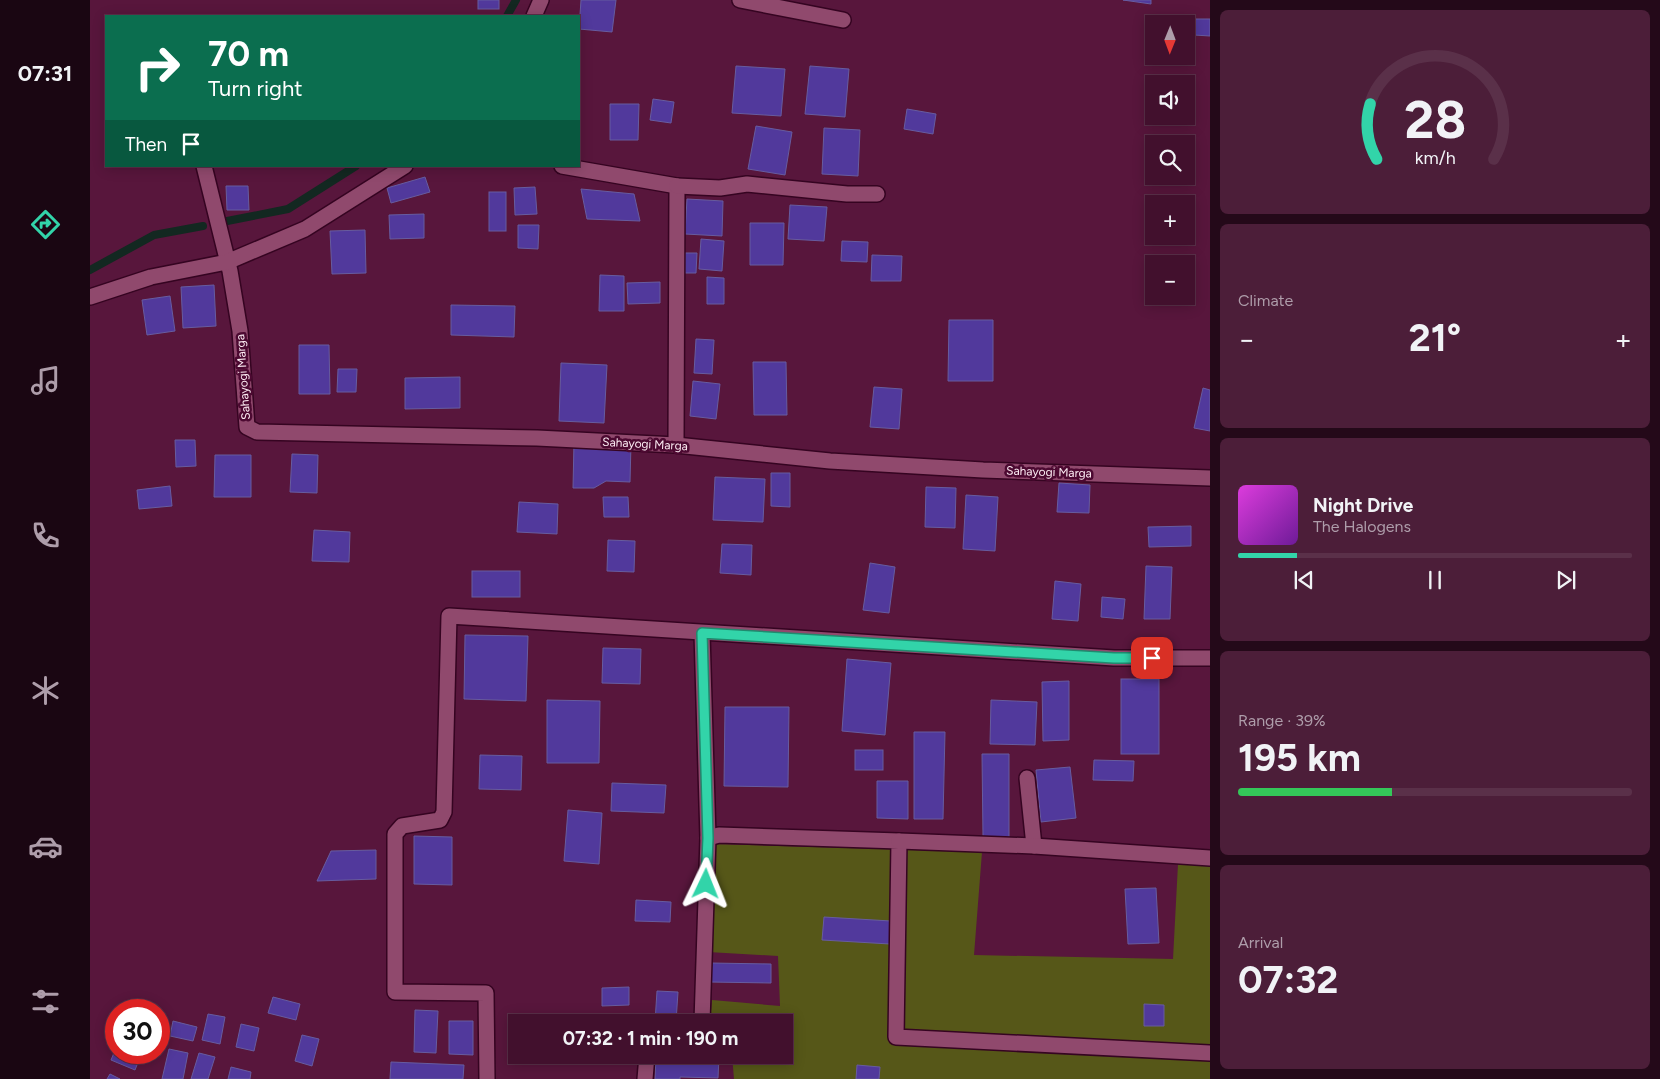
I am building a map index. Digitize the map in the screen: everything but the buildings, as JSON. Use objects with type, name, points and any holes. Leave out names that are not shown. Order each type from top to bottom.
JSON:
[{"type":"street","points":[[534,15],[541,0]]},
{"type":"street","points":[[741,0],[843,20]]},
{"type":"street","points":[[204,167],[227,262]]},
{"type":"street","points":[[90,297],[151,277],[227,262],[305,229],[403,167]]},
{"type":"street","points":[[568,167],[677,186],[720,188],[747,184],[846,194],[878,194]]},
{"type":"street","points":[[676,445],[677,186]]},
{"type":"street","name":"Sahayogi Marga","points":[[227,262],[240,331],[247,427],[257,432],[537,438],[676,445],[849,462],[984,470],[1210,478]]},
{"type":"street","points":[[487,1079],[486,993],[394,992],[395,834],[402,826],[440,820],[444,812],[449,616],[1114,658],[1210,658]]},
{"type":"street","points":[[702,633],[708,838],[702,1014]]},
{"type":"street","points":[[1027,778],[1034,846]]},
{"type":"street","points":[[708,838],[719,834],[1034,846],[1210,858]]},
{"type":"street","points":[[899,841],[896,1037],[1210,1052]]},
{"type":"street","points":[[645,1079],[646,1064]]},
{"type":"shaded area","points":[[711,844],[982,852],[974,955],[1173,959],[1178,864],[1210,865],[1210,1079],[734,1079],[733,1064],[793,1064],[793,1014],[711,1014],[712,1000],[780,1006],[778,956],[708,952]]},
{"type":"waterway","points":[[508,15],[516,0]]},
{"type":"waterway","points":[[217,223],[288,209],[354,167]]},
{"type":"waterway","points":[[90,270],[154,235],[203,226]]},
{"type":"route","points":[[706,884],[708,838],[702,633],[1114,658],[1152,658]]}]
